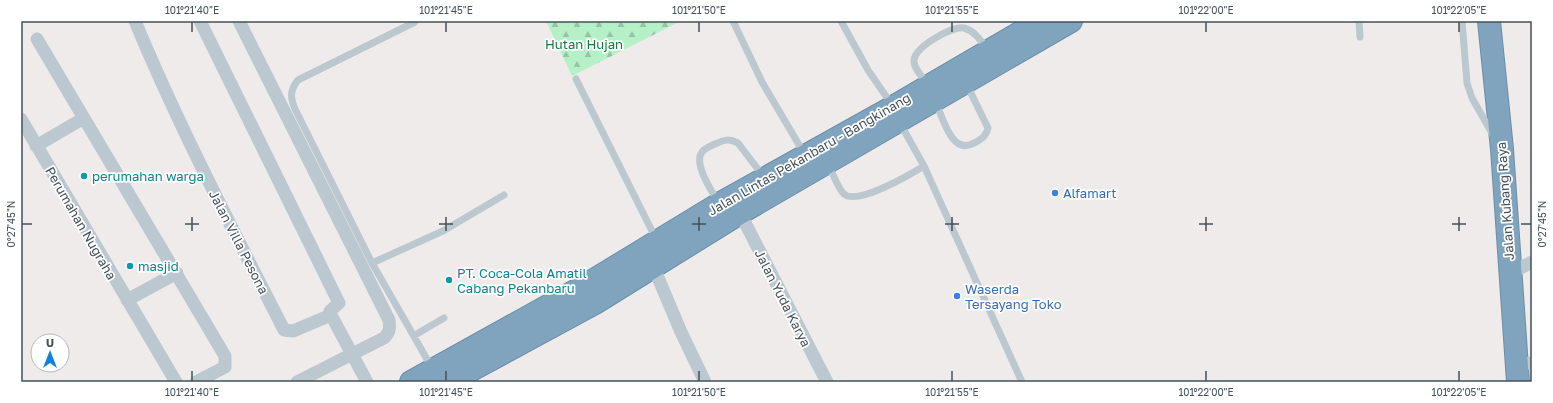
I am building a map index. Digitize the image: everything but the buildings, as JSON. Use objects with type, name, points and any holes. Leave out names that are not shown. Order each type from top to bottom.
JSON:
[{"type":"highway","name":"Jalan Lintas Pekanbaru - Bangkinang","points":[[410,382],[449,378],[590,294],[658,243],[719,204],[806,156],[896,114],[932,93],[988,51],[1040,21]]},
{"type":"highway","name":"Jalan Lintas Pekanbaru - Bangkinang","points":[[932,93],[966,83],[1071,21]]},
{"type":"highway","name":"Jalan Kubang Raya","points":[[1489,21],[1502,149],[1511,273],[1522,370]]},
{"type":"highway","name":"Jalan Lintas Pekanbaru - Bangkinang","points":[[590,294],[654,268],[740,213],[828,163],[896,114]]},
{"type":"street","name":"Jalan Villa Pesona","points":[[135,21],[159,78],[205,176],[284,330],[294,331],[330,315]]},
{"type":"street","points":[[200,21],[339,303],[330,311],[330,315],[351,356],[367,382]]},
{"type":"street","points":[[239,21],[388,320],[390,328],[389,334],[384,338],[297,382]]},
{"type":"street","points":[[37,39],[225,356],[225,367],[196,382]]},
{"type":"street","points":[[36,146],[84,118]]},
{"type":"street","name":"Perumahan Nugraha","points":[[21,119],[176,382]]},
{"type":"street","name":"Jalan Yuda Karya","points":[[740,213],[827,382]]},
{"type":"street","points":[[1511,273],[1532,262]]},
{"type":"street","points":[[654,268],[681,332],[705,382]]},
{"type":"street","points":[[127,300],[177,273]]},
{"type":"lane","points":[[733,21],[766,88],[806,156]]},
{"type":"lane","points":[[841,21],[868,70],[896,114],[924,166],[1022,382]]},
{"type":"lane","points":[[1360,21],[1360,37]]},
{"type":"lane","points":[[1462,21],[1467,83],[1472,98],[1502,149]]},
{"type":"lane","points":[[415,22],[298,80],[292,87],[290,98],[372,263],[415,335],[449,378]]},
{"type":"lane","points":[[966,83],[988,128],[987,133],[983,138],[968,147],[959,146],[953,140],[932,93],[916,68],[914,60],[918,52],[928,43],[953,28],[964,28],[971,31],[988,51]]},
{"type":"lane","points":[[576,79],[658,243]]},
{"type":"lane","points":[[719,204],[700,168],[699,159],[705,149],[725,139],[733,140],[738,143],[766,179]]},
{"type":"lane","points":[[828,163],[844,194],[851,197],[863,195],[895,183],[924,166]]},
{"type":"lane","points":[[372,263],[443,231],[504,195]]},
{"type":"lane","points":[[415,335],[444,318]]},
{"type":"green space","name":"Hutan Hujan","points":[[546,21],[681,21],[572,76]]},
{"type":"place","name":"perumahan warga","points":[[84,176]]},
{"type":"place","name":"Alfamart","points":[[1055,193]]},
{"type":"place","name":"masjid","points":[[130,266]]},
{"type":"place","name":"PT. Coca-Cola Amatil Cabang Pekanbaru","points":[[449,280]]},
{"type":"place","name":"Waserda Tersayang Toko","points":[[957,296]]}]
